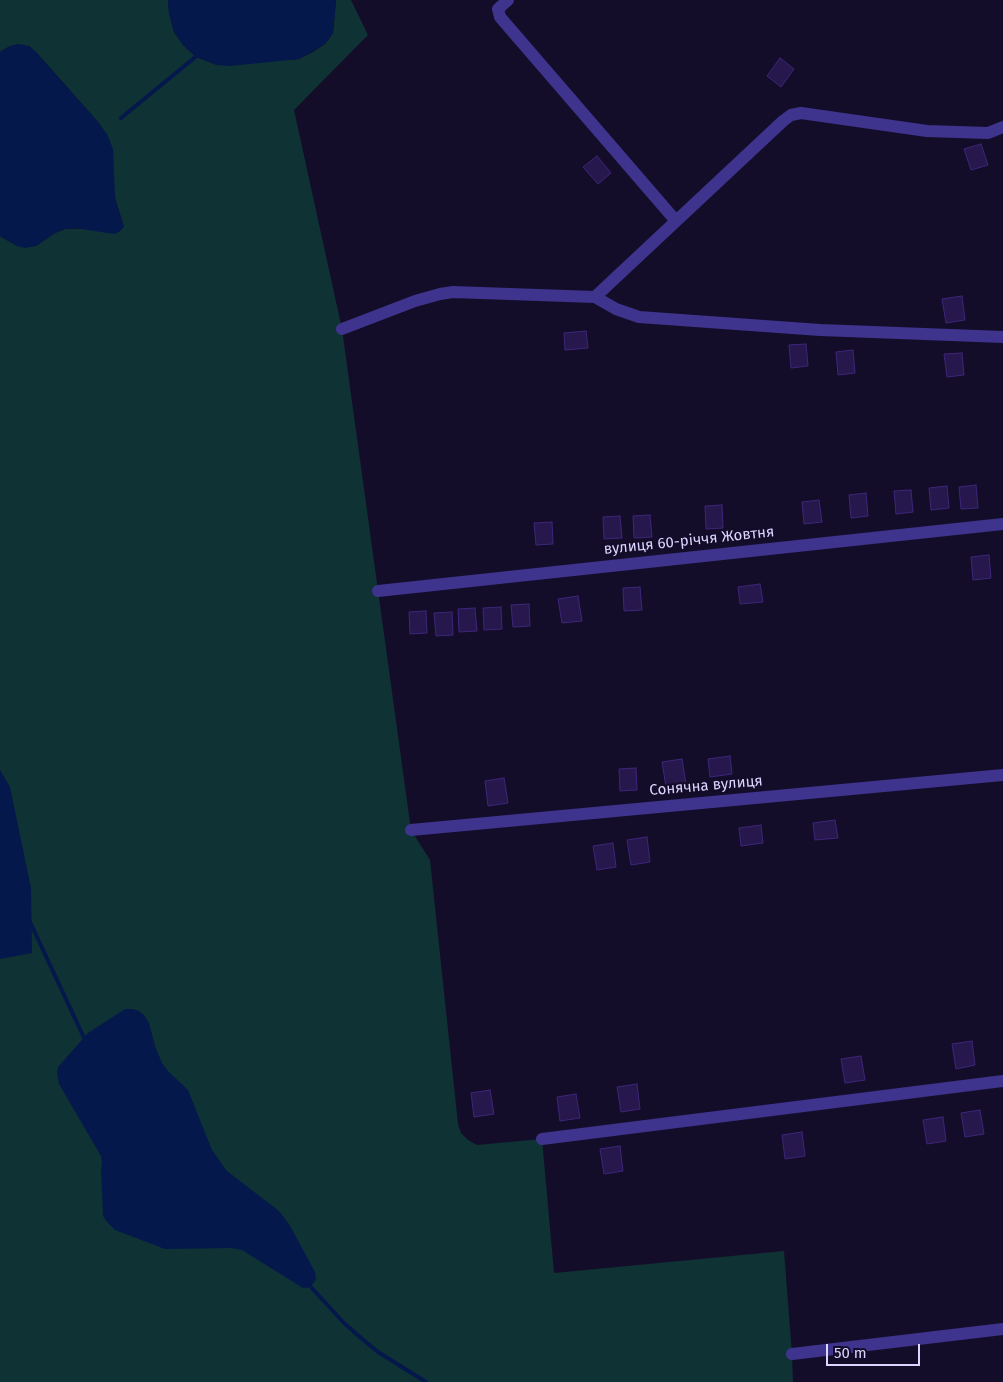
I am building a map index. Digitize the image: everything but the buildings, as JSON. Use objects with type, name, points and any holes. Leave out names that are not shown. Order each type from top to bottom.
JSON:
[{"type":"street","points":[[508,0],[498,9],[500,17],[676,221]]},
{"type":"street","points":[[595,296],[782,121],[791,115],[801,113],[927,131],[988,133],[1003,127]]},
{"type":"street","points":[[342,329],[415,302],[453,292],[595,296],[616,310],[639,317],[820,330],[1003,337]]},
{"type":"street","name":"вулиця 60-річчя Жовтня","points":[[378,591],[1003,524]]},
{"type":"street","name":"Сонячна вулиця","points":[[411,830],[1003,775]]},
{"type":"street","points":[[542,1139],[1003,1082]]},
{"type":"street","points":[[792,1354],[1003,1329]]},
{"type":"green space","points":[[0,0],[168,0],[174,32],[183,45],[196,57],[217,65],[299,59],[325,44],[333,33],[336,0],[351,0],[368,35],[294,110],[342,329],[411,830],[430,860],[458,1124],[461,1133],[477,1145],[542,1139],[554,1273],[784,1251],[793,1382],[0,1382],[0,236],[17,246],[36,246],[55,233],[65,229],[124,227],[115,198],[108,136],[98,122],[29,46],[10,46],[0,52]]},
{"type":"water","points":[[168,0],[336,0],[333,33],[325,44],[299,59],[230,66],[217,65],[196,57],[183,45],[174,32]]},
{"type":"water","points":[[18,44],[29,46],[36,52],[98,122],[108,136],[113,149],[115,198],[124,227],[119,232],[114,234],[75,228],[65,229],[55,233],[36,246],[25,248],[17,246],[0,236],[0,52]]},
{"type":"water","points":[[0,770],[10,787],[31,888],[32,953],[0,959]]},
{"type":"water","points":[[125,1009],[139,1011],[144,1015],[149,1023],[162,1063],[188,1090],[212,1150],[227,1171],[279,1211],[289,1224],[315,1272],[316,1279],[311,1287],[303,1288],[242,1250],[231,1248],[165,1249],[115,1230],[107,1222],[103,1216],[101,1156],[59,1084],[57,1073],[58,1067],[88,1033]]},
{"type":"waterway","points":[[121,118],[199,54]]},
{"type":"waterway","points":[[30,922],[86,1042]]},
{"type":"waterway","points":[[309,1285],[344,1323],[361,1338],[378,1352],[426,1382]]}]
